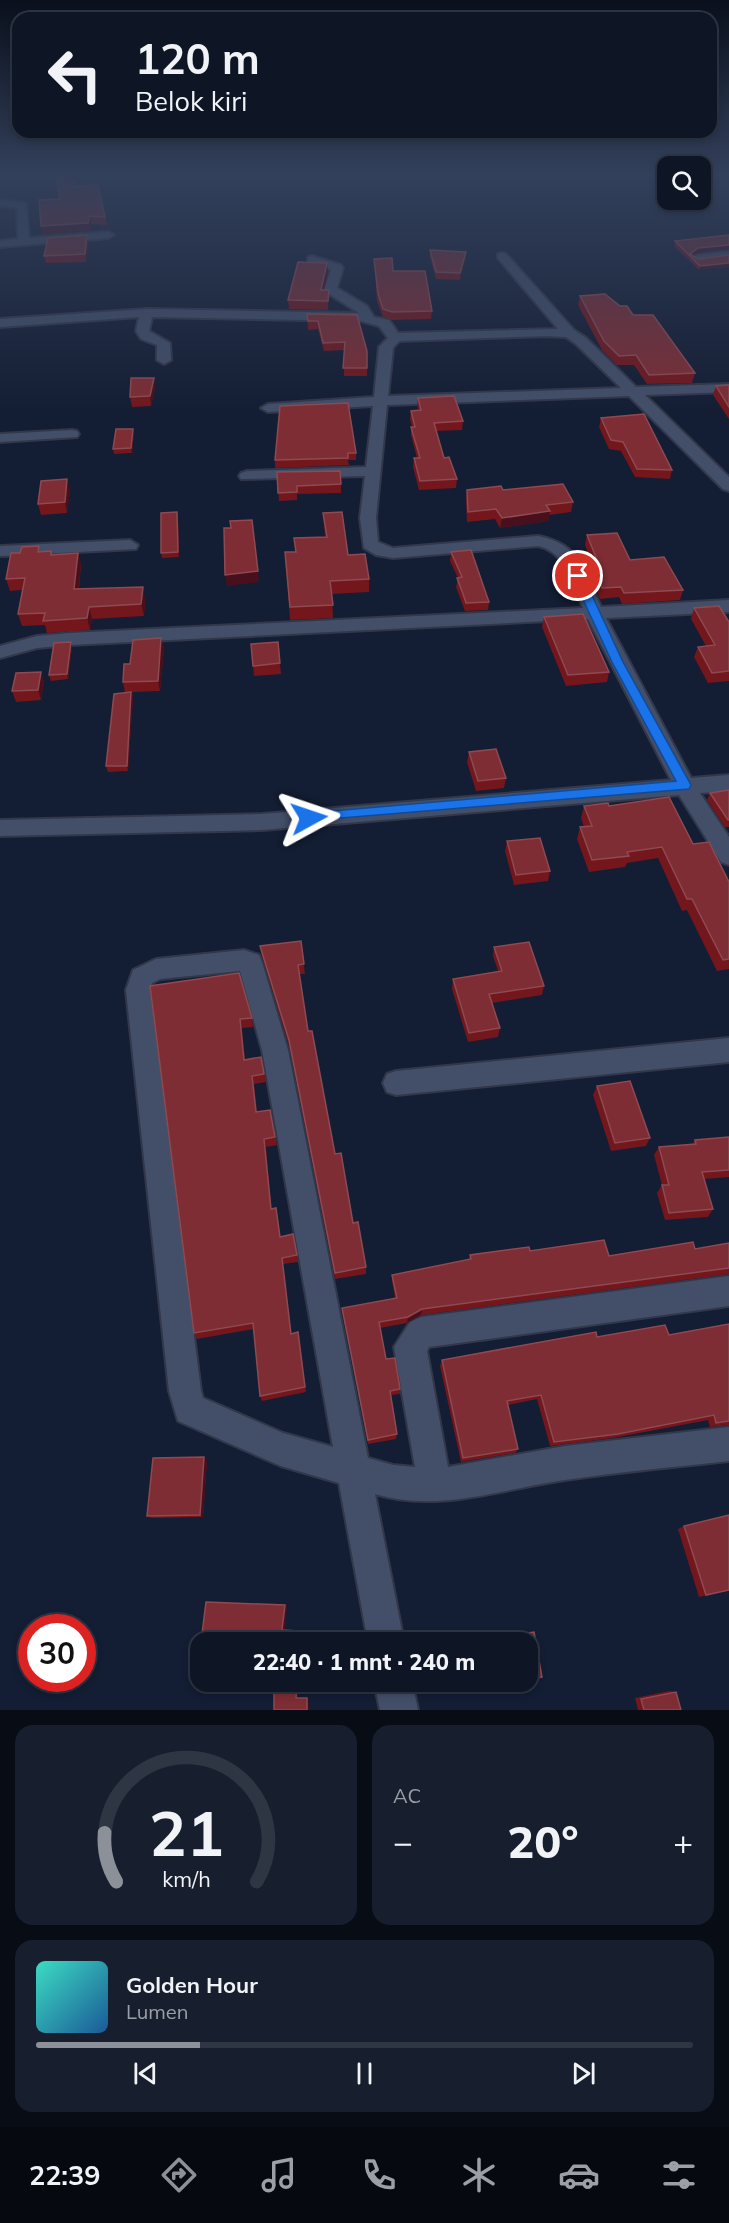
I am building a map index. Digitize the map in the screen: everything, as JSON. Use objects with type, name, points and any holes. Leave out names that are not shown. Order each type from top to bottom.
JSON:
[{"type":"street","points":[[697,258],[729,254]]},
{"type":"street","points":[[502,256],[569,333],[581,341],[727,482]]},
{"type":"street","points":[[312,259],[337,268],[330,289],[363,309],[369,318]]},
{"type":"street","points":[[0,323],[147,313],[369,318],[384,323],[395,338]]},
{"type":"street","points":[[147,313],[142,331],[146,336],[163,343],[164,360]]},
{"type":"street","points":[[569,333],[395,338],[386,347],[368,518],[370,544],[382,551],[393,553],[516,542],[554,544],[569,558],[618,662],[684,785],[729,856]]},
{"type":"street","points":[[268,408],[381,401],[729,388]]},
{"type":"street","points":[[0,438],[72,434]]},
{"type":"street","points":[[247,476],[374,471]]},
{"type":"street","points":[[0,551],[130,545]]},
{"type":"street","points":[[0,652],[37,642],[69,639],[729,606]]},
{"type":"street","points":[[0,828],[262,822],[729,783]]},
{"type":"street","points":[[384,1632],[352,1469],[275,1050],[250,962],[244,960],[156,969],[142,977],[138,990],[185,1392],[190,1409],[281,1449],[352,1469],[393,1482],[435,1486],[565,1462],[729,1444]]},
{"type":"street","points":[[396,1083],[729,1050]]},
{"type":"street","points":[[435,1486],[411,1359],[410,1347],[421,1333],[729,1291]]},
{"type":"street","points":[[395,1692],[399,1710]]},
{"type":"building","points":[[44,254],[85,254],[85,254],[44,256]]},
{"type":"building","points":[[431,254],[465,254],[460,273],[436,272]]},
{"type":"building","points":[[688,254],[698,259],[729,255],[729,263],[700,266]]},
{"type":"building","points":[[392,258],[393,271],[425,271],[432,311],[392,312],[383,309],[378,293],[374,259]]},
{"type":"building","points":[[298,262],[327,263],[321,290],[329,290],[328,301],[288,300]]},
{"type":"building","points":[[605,294],[620,306],[627,306],[633,315],[653,315],[695,373],[649,375],[636,355],[619,356],[604,341],[580,296]]},
{"type":"building","points":[[307,314],[357,315],[367,351],[367,368],[343,368],[345,342],[323,343],[318,321],[308,321]]},
{"type":"building","points":[[131,378],[154,378],[150,396],[130,397]]},
{"type":"building","points":[[729,385],[729,407],[716,386]]},
{"type":"building","points":[[454,396],[463,421],[434,423],[444,458],[449,457],[457,479],[420,481],[414,458],[420,458],[411,427],[415,427],[411,411],[421,410],[418,398]]},
{"type":"building","points":[[348,403],[356,453],[348,453],[348,458],[275,460],[280,406]]},
{"type":"building","points":[[644,414],[672,470],[637,469],[623,442],[611,440],[601,418]]},
{"type":"building","points":[[116,429],[133,429],[131,448],[113,449]]},
{"type":"building","points":[[340,471],[341,484],[297,486],[297,492],[278,493],[277,472]]},
{"type":"building","points":[[67,479],[65,502],[38,504],[41,481]]},
{"type":"building","points":[[563,484],[573,502],[546,505],[550,511],[502,518],[496,509],[468,512],[467,490],[501,486],[503,490]]},
{"type":"building","points":[[177,512],[178,552],[161,553],[161,513]]},
{"type":"building","points":[[342,512],[348,555],[365,554],[369,579],[330,581],[333,605],[290,607],[285,552],[296,552],[294,538],[327,537],[323,513]]},
{"type":"building","points":[[252,520],[258,571],[225,575],[224,528],[231,528],[230,521]]},
{"type":"building","points":[[617,533],[630,560],[664,557],[683,590],[624,593],[621,587],[602,588],[590,561],[597,560],[587,535]]},
{"type":"building","points":[[39,546],[38,552],[51,551],[51,555],[78,553],[74,589],[143,587],[141,604],[89,607],[87,618],[43,621],[45,613],[18,614],[25,578],[6,579],[11,553],[20,553],[22,547]]},
{"type":"building","points":[[471,550],[489,602],[466,603],[457,578],[462,577],[451,552]]},
{"type":"building","points":[[719,606],[729,622],[729,671],[712,673],[698,647],[715,645],[694,608]]},
{"type":"building","points":[[583,614],[609,672],[568,675],[544,617]]},
{"type":"building","points":[[161,638],[158,681],[123,682],[124,664],[130,664],[133,640]]},
{"type":"building","points":[[71,642],[67,674],[49,675],[54,643]]},
{"type":"building","points":[[278,642],[280,663],[253,666],[251,644]]},
{"type":"building","points":[[41,672],[38,690],[12,691],[16,673]]},
{"type":"building","points":[[131,692],[127,766],[106,766],[114,694]]},
{"type":"building","points":[[496,749],[506,778],[478,781],[469,752]]},
{"type":"building","points":[[729,790],[729,820],[728,820],[710,793]]},
{"type":"building","points":[[669,797],[693,844],[709,842],[729,882],[729,959],[723,960],[692,899],[687,899],[662,847],[627,852],[629,856],[592,860],[580,827],[592,826],[584,806],[608,803],[609,806]]},
{"type":"building","points":[[540,838],[550,871],[516,875],[507,841]]},
{"type":"building","points":[[301,941],[304,964],[298,965],[308,1031],[312,1031],[335,1154],[341,1153],[353,1223],[358,1222],[366,1267],[335,1273],[289,1040],[260,946]]},
{"type":"building","points":[[529,942],[544,986],[489,994],[500,1028],[469,1033],[453,979],[502,971],[494,947]]},
{"type":"building","points":[[239,973],[252,1018],[240,1019],[244,1060],[261,1057],[264,1074],[252,1076],[256,1112],[270,1110],[275,1137],[264,1139],[271,1209],[276,1208],[280,1237],[293,1234],[297,1255],[282,1258],[291,1334],[298,1332],[305,1387],[260,1396],[253,1323],[194,1333],[150,986]]},
{"type":"building","points":[[630,1081],[650,1138],[615,1143],[597,1086]]},
{"type":"building","points":[[729,1137],[729,1170],[702,1172],[713,1209],[669,1213],[662,1185],[669,1185],[659,1147],[696,1144],[695,1140]]},
{"type":"building","points":[[604,1240],[609,1256],[693,1242],[695,1249],[729,1243],[729,1268],[422,1309],[408,1317],[379,1322],[386,1359],[395,1358],[400,1389],[390,1391],[397,1434],[368,1440],[342,1308],[397,1298],[392,1275],[471,1259],[470,1255],[529,1247],[530,1251]]},
{"type":"building","points":[[729,1324],[729,1421],[716,1423],[714,1415],[618,1434],[554,1442],[541,1395],[507,1401],[518,1449],[463,1458],[442,1360],[596,1332],[597,1337],[665,1325],[669,1335]]},
{"type":"building","points":[[204,1457],[200,1515],[147,1516],[153,1458]]},
{"type":"building","points":[[729,1515],[729,1590],[706,1595],[684,1526]]},
{"type":"building","points":[[206,1602],[285,1605],[282,1630],[299,1631],[299,1632],[202,1632]]},
{"type":"building","points":[[538,1654],[542,1677],[538,1678]]},
{"type":"building","points":[[274,1692],[296,1692],[296,1698],[307,1698],[307,1710],[274,1710]]},
{"type":"building","points":[[676,1692],[681,1710],[644,1710],[641,1699]]},
{"type":"route","points":[[309,818],[684,785],[618,662],[578,576]]}]
